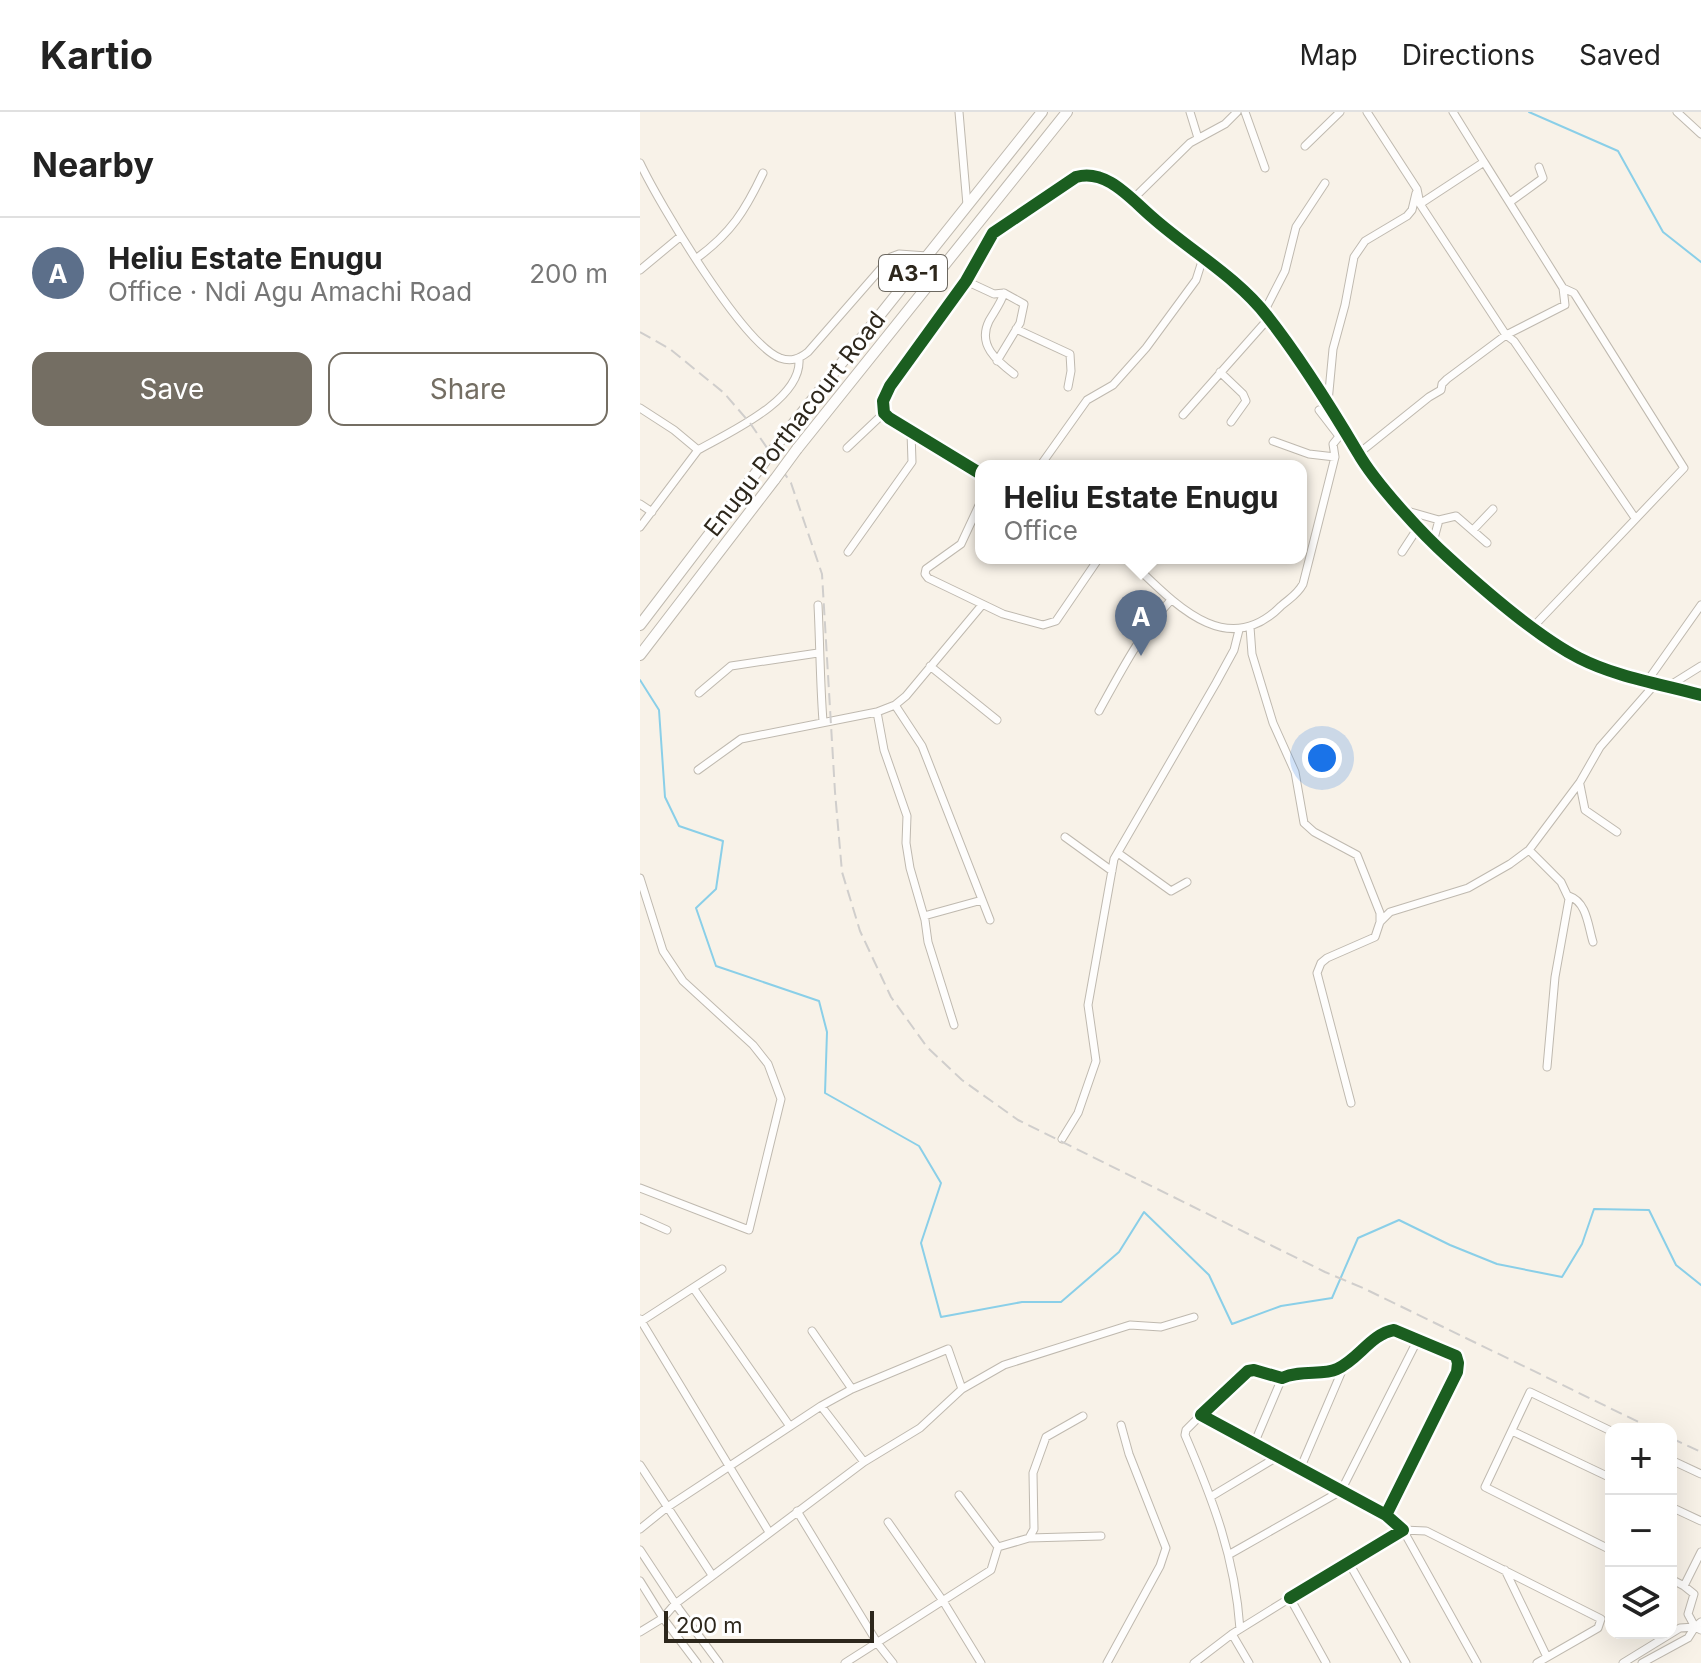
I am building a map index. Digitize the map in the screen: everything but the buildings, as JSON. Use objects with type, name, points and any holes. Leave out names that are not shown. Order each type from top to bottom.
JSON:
[{"type":"highway","name":"Enugu Porthacourt Road","points":[[640,625],[785,434],[1042,112]]},
{"type":"highway","name":"A3-1","points":[[640,655],[797,449],[1067,112]]},
{"type":"street","points":[[959,112],[967,205]]},
{"type":"street","points":[[1190,112],[1198,138]]},
{"type":"street","points":[[1133,199],[1190,143],[1225,124],[1237,112]]},
{"type":"street","points":[[1245,112],[1265,168]]},
{"type":"street","points":[[1305,146],[1340,112]]},
{"type":"street","points":[[1367,112],[1417,189],[1420,204],[1506,335],[1514,341],[1635,518]]},
{"type":"street","points":[[1358,454],[1439,392],[1447,379],[1506,335],[1565,305],[1563,288],[1453,112]]},
{"type":"street","points":[[1677,112],[1701,134]]},
{"type":"street","points":[[1420,204],[1484,162]]},
{"type":"street","points":[[640,163],[681,236],[742,324],[762,346],[782,359],[799,359],[808,352],[891,257],[899,254],[927,256]]},
{"type":"street","points":[[1510,202],[1543,178],[1539,167]]},
{"type":"street","points":[[697,258],[723,239],[738,220],[763,173]]},
{"type":"street","points":[[884,413],[883,401],[890,386],[966,281],[993,233],[1058,187],[1082,175],[1099,177],[1133,199],[1266,315],[1328,402],[1358,454],[1448,558],[1533,627],[1579,658],[1701,695]]},
{"type":"street","points":[[1183,415],[1266,315],[1285,271],[1296,227],[1325,183]]},
{"type":"street","points":[[1328,402],[1333,349],[1354,257],[1365,241],[1407,216],[1412,210],[1417,189]]},
{"type":"street","points":[[979,220],[993,233]]},
{"type":"street","points":[[640,270],[681,236]]},
{"type":"street","points":[[1044,460],[1087,400],[1113,385],[1146,348],[1196,280],[1203,258]]},
{"type":"street","points":[[966,281],[994,294],[1004,293],[1024,304],[1016,329],[997,361]]},
{"type":"street","points":[[1533,627],[1684,468],[1574,293],[1563,288]]},
{"type":"street","points":[[1004,293],[987,327],[986,344],[997,361],[1014,374]]},
{"type":"street","points":[[1016,329],[1070,354],[1068,387]]},
{"type":"street","points":[[640,527],[698,450],[750,423],[760,414],[797,376],[799,359]]},
{"type":"street","points":[[1220,372],[1243,394],[1246,401],[1231,422]]},
{"type":"street","points":[[640,408],[698,450]]},
{"type":"street","points":[[1319,410],[1339,436]]},
{"type":"street","points":[[884,413],[975,470]]},
{"type":"street","points":[[847,448],[884,413]]},
{"type":"street","points":[[1133,564],[1171,600],[1199,618],[1230,630],[1250,627],[1272,616],[1296,595],[1303,584],[1335,457],[1333,444],[1345,429]]},
{"type":"street","points":[[848,552],[912,462],[911,432]]},
{"type":"street","points":[[1273,441],[1309,454],[1335,457]]},
{"type":"street","points":[[640,504],[652,512]]},
{"type":"street","points":[[1402,508],[1415,515],[1439,520],[1456,516],[1462,507]]},
{"type":"street","points":[[1473,530],[1493,509]]},
{"type":"street","points":[[975,514],[961,544],[926,569],[925,574],[982,605],[1032,624],[1050,624],[1056,621],[1095,564]]},
{"type":"street","points":[[1456,516],[1487,543]]},
{"type":"street","points":[[1433,542],[1439,520]]},
{"type":"street","points":[[1402,552],[1419,526]]},
{"type":"street","points":[[1099,711],[1157,614],[1171,600]]},
{"type":"street","points":[[818,605],[823,721]]},
{"type":"street","points":[[698,770],[741,739],[877,712],[895,705],[982,605]]},
{"type":"street","points":[[1380,922],[1390,912],[1468,888],[1529,850],[1580,782],[1600,747],[1652,681],[1701,605]]},
{"type":"street","points":[[1250,627],[1252,654],[1273,723],[1295,772],[1304,823],[1314,832],[1357,855],[1378,907],[1378,933],[1327,958],[1317,973],[1351,1103]]},
{"type":"street","points":[[1062,1139],[1078,1113],[1096,1061],[1088,1005],[1112,871],[1118,853],[1234,650],[1239,630]]},
{"type":"street","points":[[699,693],[731,666],[818,653]]},
{"type":"street","points":[[930,666],[997,720]]},
{"type":"street","points":[[1669,686],[1701,666]]},
{"type":"street","points":[[895,705],[922,746],[990,920]]},
{"type":"street","points":[[877,712],[884,750],[907,816],[908,856],[928,942],[954,1025]]},
{"type":"street","points":[[1580,782],[1585,810],[1617,832]]},
{"type":"street","points":[[1065,837],[1112,871]]},
{"type":"street","points":[[1529,850],[1561,882],[1569,896],[1555,977],[1547,1067]]},
{"type":"street","points":[[1118,853],[1171,891],[1187,882]]},
{"type":"street","points":[[640,878],[663,951],[683,981],[753,1045],[768,1064],[781,1099],[749,1230],[640,1188]]},
{"type":"street","points":[[1569,896],[1583,907],[1593,942]]},
{"type":"street","points":[[924,916],[982,900]]},
{"type":"street","points":[[1378,907],[1390,912]]},
{"type":"street","points":[[640,1218],[667,1230]]},
{"type":"street","points":[[722,1269],[640,1321],[769,1532]]},
{"type":"street","points":[[694,1289],[789,1425]]},
{"type":"street","points":[[640,1632],[663,1618],[675,1604],[712,1575],[864,1462],[920,1428],[962,1389],[1004,1365],[1130,1325],[1161,1327],[1194,1317]]},
{"type":"street","points":[[1249,1663],[1236,1632],[1238,1594],[1230,1554],[1212,1496],[1185,1435],[1186,1430],[1248,1371],[1282,1378],[1294,1372],[1333,1372],[1385,1332],[1394,1330],[1418,1339],[1456,1356],[1457,1372],[1386,1515]]},
{"type":"street","points":[[812,1331],[852,1389]]},
{"type":"street","points":[[1230,1554],[1341,1491],[1418,1339]]},
{"type":"street","points":[[640,1529],[789,1425],[852,1389],[948,1349],[962,1389]]},
{"type":"street","points":[[1300,1469],[1344,1366]]},
{"type":"street","points":[[1254,1444],[1282,1378]]},
{"type":"street","points":[[1605,1428],[1530,1392],[1485,1487],[1605,1547]]},
{"type":"street","points":[[821,1406],[864,1462]]},
{"type":"street","points":[[1201,1415],[1386,1515],[1403,1530],[1477,1663]]},
{"type":"street","points":[[1029,1538],[1034,1529],[1033,1473],[1046,1437],[1083,1416]]},
{"type":"street","points":[[1107,1663],[1160,1566],[1166,1548],[1129,1454],[1121,1425]]},
{"type":"street","points":[[1512,1431],[1605,1475]]},
{"type":"street","points":[[1212,1496],[1277,1457]]},
{"type":"street","points":[[1677,1463],[1701,1474]]},
{"type":"street","points":[[640,1465],[712,1575]]},
{"type":"street","points":[[959,1495],[998,1547]]},
{"type":"street","points":[[1677,1510],[1701,1521]]},
{"type":"street","points":[[797,1511],[893,1663]]},
{"type":"street","points":[[888,1522],[943,1601],[981,1663]]},
{"type":"street","points":[[1194,1663],[1236,1632],[1403,1530],[1426,1531],[1601,1619],[1598,1628],[1537,1663]]},
{"type":"street","points":[[998,1547],[1029,1538],[1101,1536]]},
{"type":"street","points":[[845,1663],[991,1570],[998,1547]]},
{"type":"street","points":[[640,1550],[719,1663]]},
{"type":"street","points":[[1684,1586],[1701,1552]]},
{"type":"street","points":[[1349,1563],[1406,1663]]},
{"type":"street","points":[[1505,1570],[1547,1657]]},
{"type":"street","points":[[640,1581],[697,1663]]},
{"type":"street","points":[[1677,1582],[1694,1594],[1688,1614],[1699,1626]]},
{"type":"street","points":[[1290,1598],[1326,1663]]},
{"type":"street","points":[[1623,1663],[1680,1628],[1699,1626]]},
{"type":"street","points":[[1642,1663],[1688,1638],[1699,1626]]},
{"type":"waterway","points":[[1529,112],[1618,151],[1663,232],[1701,262]]},
{"type":"waterway","points":[[640,680],[659,710],[665,797],[679,826],[723,841],[716,889],[696,908],[716,966],[819,1001],[827,1032],[825,1093],[919,1146],[941,1183],[921,1243],[941,1317],[1022,1302],[1061,1302],[1119,1252],[1144,1212],[1209,1275],[1232,1324],[1281,1306],[1332,1298],[1358,1238],[1399,1220],[1497,1264],[1562,1277],[1582,1244],[1594,1209],[1649,1210],[1676,1265],[1701,1285]]},
{"type":"railway","points":[[640,332],[670,349],[724,393],[750,423],[791,483],[822,574],[842,872],[860,931],[891,997],[927,1047],[962,1080],[1018,1120],[1641,1423]]},
{"type":"railway","points":[[1677,1441],[1701,1452]]},
{"type":"cycle path","points":[[975,470],[889,418],[884,413],[883,401],[890,386],[966,281],[993,233],[1076,177],[1098,177],[1127,194],[1255,302],[1280,332],[1387,493],[1438,548],[1495,598],[1546,638],[1593,665],[1701,695]]},
{"type":"cycle path","points":[[1290,1598],[1403,1530],[1386,1515],[1201,1415],[1248,1371],[1282,1378],[1331,1371],[1345,1365],[1378,1337],[1394,1330],[1456,1356],[1457,1372],[1386,1515]]},
{"type":"place","name":"Heliu Estate Enugu","points":[[1141,656]]}]
